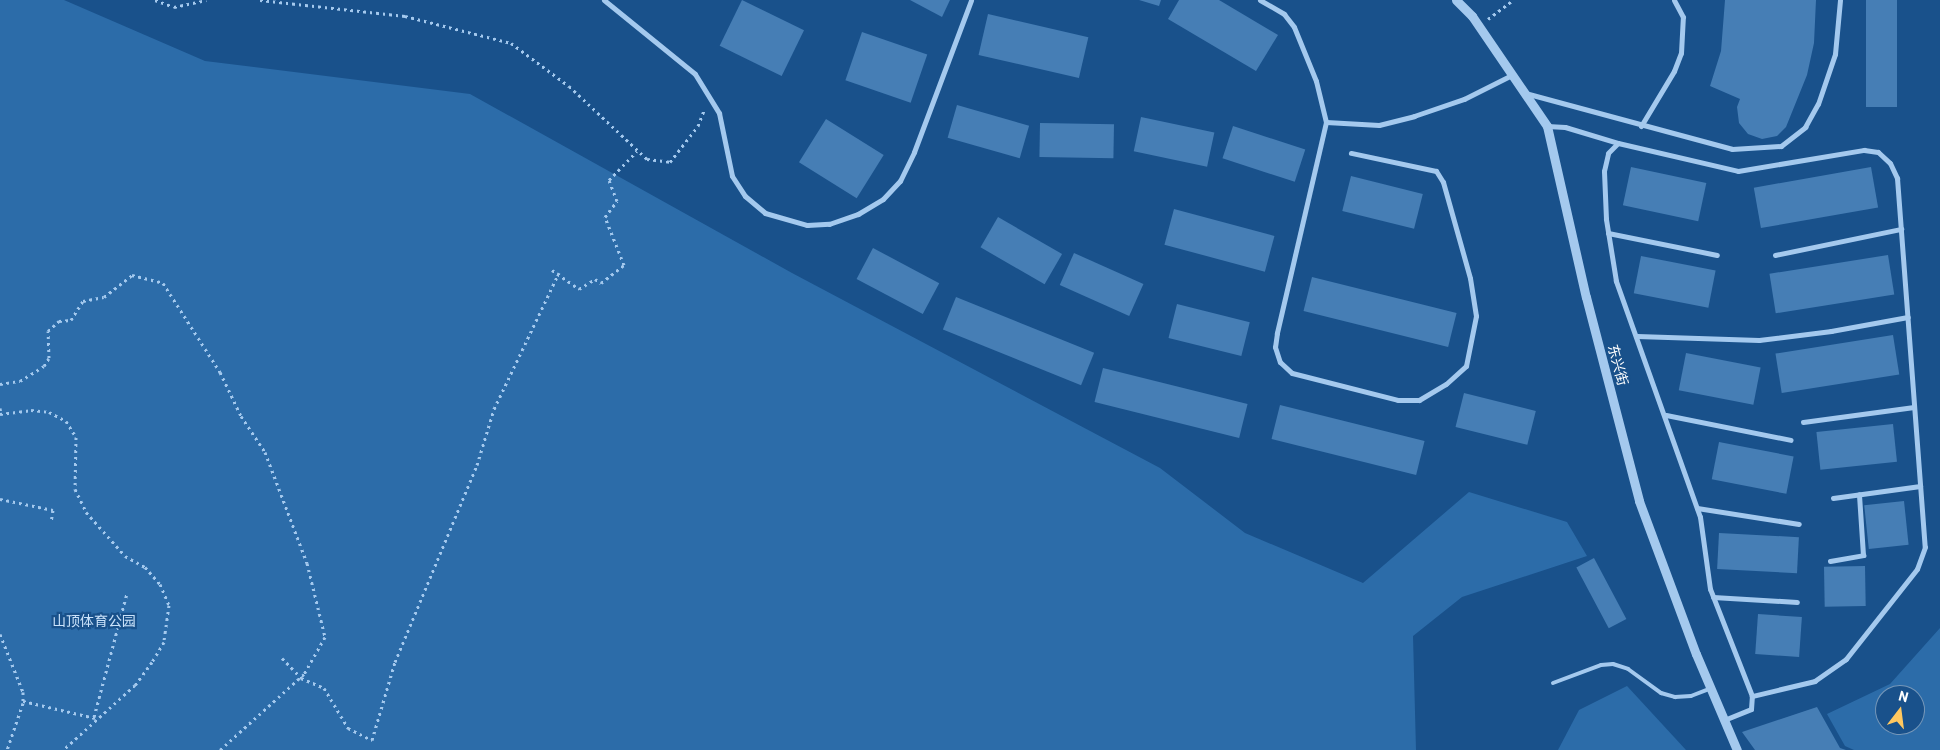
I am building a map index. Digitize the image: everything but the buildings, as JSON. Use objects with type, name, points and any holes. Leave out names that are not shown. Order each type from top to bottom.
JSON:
[{"type":"street","points":[[604,0],[694,74],[719,113],[732,176],[745,196],[765,213],[807,225],[829,224],[858,214],[883,199],[900,181],[914,152],[971,0]]},
{"type":"street","points":[[1260,0],[1284,14],[1294,27],[1316,81],[1326,122],[1277,333],[1275,347],[1280,362],[1292,372],[1398,400],[1418,400],[1446,384],[1466,366],[1476,316],[1470,278],[1443,182],[1436,171],[1351,153]]},
{"type":"street","name":"东兴街","points":[[1456,0],[1478,26],[1547,126],[1586,297],[1639,501],[1737,750]]},
{"type":"street","points":[[1642,126],[1674,71],[1681,53],[1683,17],[1674,0]]},
{"type":"street","points":[[1524,93],[1732,149],[1781,146],[1805,127],[1818,104],[1835,54],[1840,0]]},
{"type":"street","points":[[1326,122],[1379,125],[1414,116],[1464,99],[1512,75]]},
{"type":"street","points":[[1547,126],[1565,127],[1618,143],[1738,171],[1864,150],[1878,152],[1890,163],[1897,178],[1925,547],[1917,569],[1846,658],[1815,681],[1752,696]]},
{"type":"street","points":[[1618,143],[1608,153],[1604,171],[1608,233],[1616,281],[1666,415],[1697,508],[1713,597],[1752,696],[1751,710],[1724,720]]},
{"type":"street","points":[[1775,256],[1901,229]]},
{"type":"street","points":[[1608,233],[1717,255]]},
{"type":"street","points":[[1637,336],[1759,340],[1831,332],[1908,317]]},
{"type":"street","points":[[1803,422],[1914,406]]},
{"type":"street","points":[[1666,415],[1791,440]]},
{"type":"street","points":[[1834,498],[1920,486]]},
{"type":"street","points":[[1830,561],[1863,554],[1859,494]]},
{"type":"street","points":[[1697,508],[1799,524]]},
{"type":"street","points":[[1713,597],[1796,602]]},
{"type":"lane","points":[[1553,682],[1601,665],[1613,664],[1628,669],[1660,693],[1675,697],[1691,696],[1711,688]]},
{"type":"path","points":[[155,0],[174,7],[206,0]]},
{"type":"path","points":[[260,0],[406,16],[511,43],[569,86],[647,159],[670,162],[698,126],[705,109],[700,102]]},
{"type":"path","points":[[1478,26],[1513,0]]},
{"type":"path","points":[[552,270],[579,289],[595,279],[601,283],[624,265],[605,217],[617,201],[609,180],[637,151]]},
{"type":"path","points":[[282,658],[301,678],[324,688],[348,728],[372,740],[395,662],[477,465],[494,409],[559,274]]},
{"type":"path","points":[[0,384],[20,381],[44,366],[49,358],[48,331],[58,321],[71,320],[83,301],[104,297],[132,276],[163,283],[220,372],[241,416],[265,452],[307,563],[325,637],[301,678],[220,750]]},
{"type":"path","points":[[0,408],[0,414],[31,410],[49,412],[66,421],[76,437],[75,489],[86,512],[125,556],[145,566],[155,578],[169,605],[164,642],[152,662],[135,685],[95,718],[63,750]]},
{"type":"path","points":[[0,499],[53,510],[51,522]]},
{"type":"path","points":[[95,718],[95,709],[126,594]]},
{"type":"path","points":[[0,634],[15,665],[23,700],[7,750]]},
{"type":"path","points":[[23,700],[95,718]]},
{"type":"green space","name":"山顶体育公园","points":[[0,0],[64,0],[205,61],[470,94],[792,273],[1160,468],[1245,533],[1363,583],[1469,492],[1567,522],[1587,556],[1462,597],[1413,636],[1416,750],[0,750]]},
{"type":"green space","points":[[1940,628],[1940,750],[1854,750],[1845,746],[1827,714],[1875,691],[1875,735],[1925,735],[1925,685],[1888,685]]},
{"type":"green space","points":[[1627,686],[1686,750],[1558,750],[1579,710]]}]
